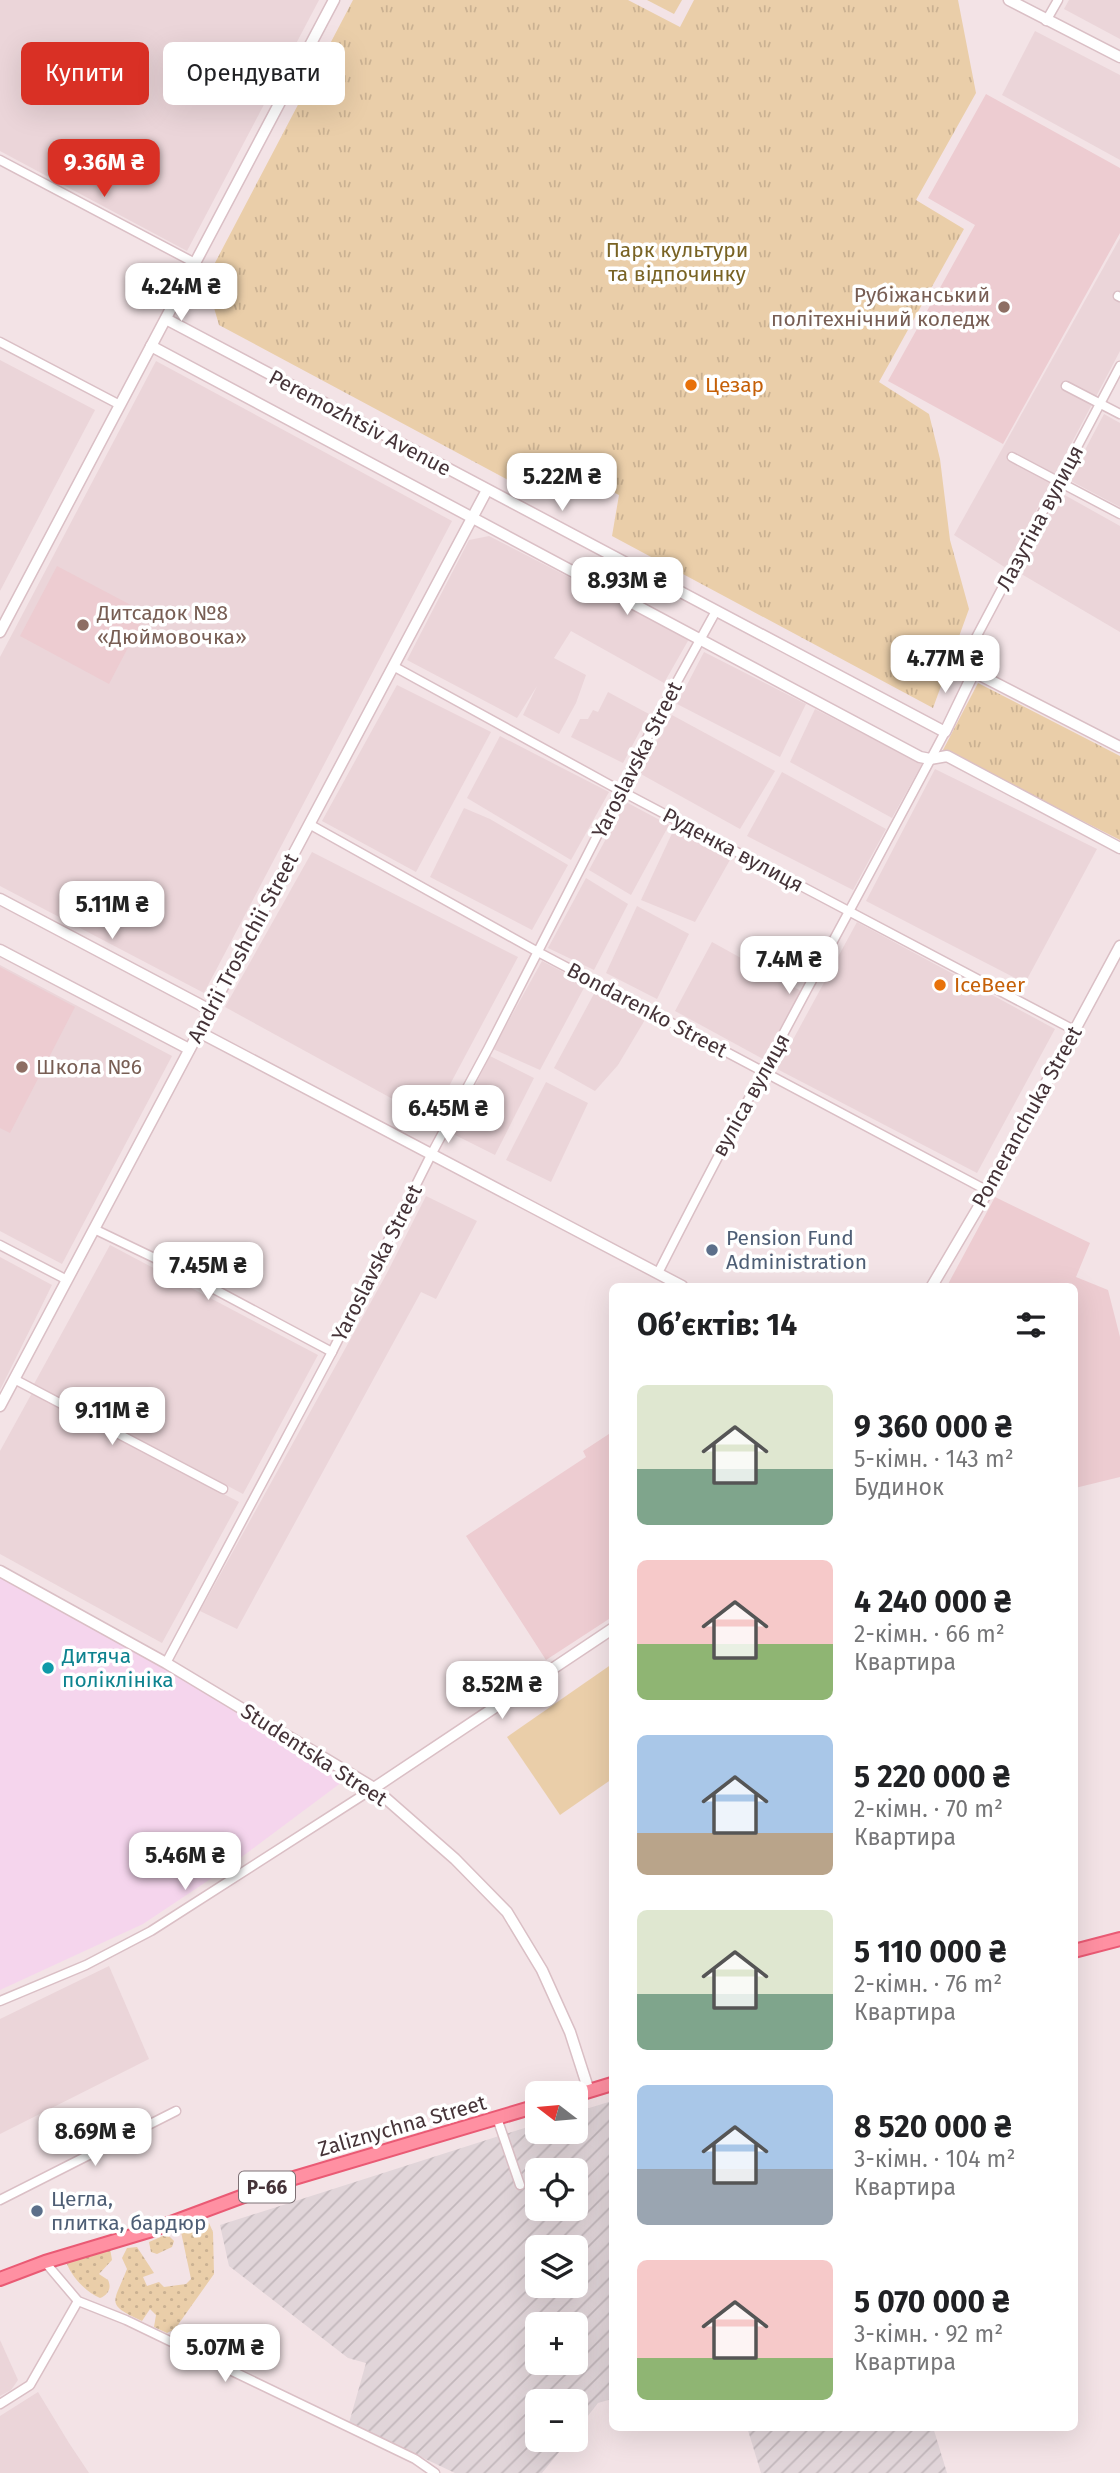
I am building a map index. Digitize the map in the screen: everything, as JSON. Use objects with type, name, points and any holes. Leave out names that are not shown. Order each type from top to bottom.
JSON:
[{"type":"main road","points":[[1078,1950],[1120,1939]]},
{"type":"main road","points":[[589,2091],[609,2085]]},
{"type":"main road","name":"Zaliznychna Street","points":[[0,2279],[45,2262],[152,2230],[284,2180],[525,2110]]},
{"type":"street","points":[[0,632],[334,0]]},
{"type":"street","points":[[1009,0],[1120,57]]},
{"type":"street","points":[[1046,21],[1058,0]]},
{"type":"street","points":[[0,160],[195,263]]},
{"type":"street","name":"Peremozhtsiv Avenue","points":[[166,319],[945,732]]},
{"type":"street","points":[[0,342],[120,405]]},
{"type":"street","name":"Peremozhtsiv Avenue","points":[[151,346],[920,757],[930,759],[947,756],[1120,848]]},
{"type":"street","name":"Лазутіна вулиця","points":[[974,672],[971,647],[1120,366]]},
{"type":"street","points":[[1066,386],[1120,414]]},
{"type":"street","points":[[1012,457],[1120,514]]},
{"type":"street","name":"Andrii Troshchii Street","points":[[0,1406],[486,490]]},
{"type":"street","name":"Yaroslavska Street","points":[[166,1662],[332,1352],[432,1153],[716,611]]},
{"type":"street","name":"Руденка вулиця","points":[[393,666],[621,791],[1074,1031]]},
{"type":"street","points":[[945,732],[974,672],[1120,747]]},
{"type":"street","name":"вуліса вулиця","points":[[658,1273],[722,1147],[945,732]]},
{"type":"street","name":"Bondarenko Street","points":[[309,824],[538,952],[988,1191]]},
{"type":"street","points":[[0,899],[210,1010]]},
{"type":"street","name":"Pomeranchuka Street","points":[[934,1283],[988,1191],[1120,946]]},
{"type":"street","points":[[0,950],[189,1049]]},
{"type":"street","points":[[199,1032],[676,1283]]},
{"type":"street","points":[[94,1229],[169,1265],[332,1352]]},
{"type":"street","points":[[0,1245],[66,1280]]},
{"type":"street","points":[[14,1380],[223,1489]]},
{"type":"street","name":"Studentska Street","points":[[0,1571],[166,1662],[374,1788],[455,1859],[507,1912],[542,1970],[566,2023],[589,2091]]},
{"type":"street","points":[[0,2001],[86,1965],[151,1931],[374,1788],[609,1631]]},
{"type":"street","points":[[0,2200],[176,2111]]},
{"type":"street","points":[[497,2118],[520,2185]]},
{"type":"street","points":[[45,2262],[78,2301],[126,2320],[415,2459],[435,2473]]},
{"type":"street","points":[[0,2404],[30,2385],[78,2301]]},
{"type":"shaded area","points":[[0,0],[319,0],[297,42],[163,42],[163,105],[264,105],[187,251],[0,151]]},
{"type":"shaded area","points":[[1069,0],[1120,0],[1120,39],[1064,9]]},
{"type":"shaded area","points":[[1035,31],[1120,75],[1120,160],[1002,95]]},
{"type":"shaded area","name":"Рубіжанський політехнічний коледж","points":[[986,94],[1120,168],[1120,233],[1003,444],[888,381],[975,225],[928,198]]},
{"type":"shaded area","points":[[1120,238],[1120,351],[1006,568],[954,535]]},
{"type":"shaded area","points":[[0,360],[95,410],[0,591]]},
{"type":"shaded area","points":[[156,361],[452,521],[204,993],[0,886],[0,657]]},
{"type":"shaded area","points":[[1104,414],[1120,423],[1120,507],[1069,480]]},
{"type":"shaded area","points":[[1061,493],[1120,526],[1120,632],[1018,572]]},
{"type":"shaded area","points":[[489,536],[689,639],[664,683],[571,631],[554,658],[586,675],[576,703],[559,734],[523,715],[537,686],[517,718],[407,660],[469,540]]},
{"type":"shaded area","name":"Дитсадок №8 «Дюймовочка»","points":[[57,566],[146,613],[109,684],[20,636]]},
{"type":"shaded area","points":[[704,652],[806,704],[780,757],[677,704]]},
{"type":"shaded area","points":[[397,685],[491,732],[416,872],[322,821]]},
{"type":"shaded area","points":[[608,692],[649,714],[623,763],[571,737],[580,719],[588,719],[593,710],[598,712]]},
{"type":"shaded area","points":[[815,709],[922,764],[892,818],[790,762]]},
{"type":"shaded area","points":[[672,715],[775,771],[740,829],[639,773]]},
{"type":"shaded area","points":[[500,736],[609,792],[571,860],[467,798]]},
{"type":"shaded area","points":[[935,769],[1097,849],[1025,983],[866,901]]},
{"type":"shaded area","points":[[782,772],[886,829],[853,890],[747,836]]},
{"type":"shaded area","points":[[626,802],[669,825],[631,895],[589,870]]},
{"type":"shaded area","points":[[464,808],[490,819],[568,865],[532,930],[430,877]]},
{"type":"shaded area","points":[[674,829],[731,858],[695,922],[641,900]]},
{"type":"shaded area","points":[[312,852],[518,957],[431,1120],[225,1007]]},
{"type":"shaded area","points":[[586,878],[628,904],[594,970],[548,948]]},
{"type":"shaded area","points":[[637,906],[689,934],[657,999],[606,973]]},
{"type":"shaded area","points":[[857,922],[1055,1029],[977,1173],[777,1069]]},
{"type":"shaded area","points":[[712,942],[801,991],[763,1059],[675,1011]]},
{"type":"shaded area","points":[[542,961],[586,984],[540,1070],[493,1049]]},
{"type":"shaded area","points":[[0,965],[172,1056],[62,1264],[0,1231]]},
{"type":"shaded area","name":"Школа №6","points":[[0,967],[75,1007],[10,1133],[0,1128]]},
{"type":"shaded area","points":[[596,990],[646,1018],[618,1065],[595,1091],[554,1068]]},
{"type":"shaded area","points":[[490,1056],[534,1078],[495,1155],[451,1133]]},
{"type":"shaded area","points":[[546,1082],[588,1103],[551,1182],[506,1160]]},
{"type":"shaded area","points":[[426,1196],[477,1221],[436,1299],[421,1292],[237,1629],[200,1611],[387,1273]]},
{"type":"shaded area","points":[[995,1197],[1090,1243],[1076,1277],[1108,1290],[1120,1337],[1120,1477],[1078,1487],[1078,1283],[949,1283]]},
{"type":"shaded area","points":[[110,1245],[318,1355],[243,1494],[34,1384]]},
{"type":"shaded area","points":[[0,1257],[52,1285],[0,1390]]},
{"type":"shaded area","points":[[32,1393],[239,1502],[162,1643],[0,1554],[0,1451]]},
{"type":"shaded area","points":[[609,1434],[609,1619],[546,1660],[466,1536],[586,1457],[583,1451]]},
{"type":"shaded area","points":[[0,1575],[149,1658],[350,1776],[227,1868],[143,1924],[0,1990]]},
{"type":"shaded area","points":[[109,1966],[149,2059],[0,2134],[0,2019]]},
{"type":"shaded area","points":[[609,2102],[609,2400],[598,2403],[588,2416],[588,2389],[525,2389],[525,2452],[559,2452],[542,2473],[455,2473],[349,2423],[366,2363],[348,2358],[229,2266],[220,2225],[525,2128],[525,2144],[588,2144],[588,2108]]},
{"type":"shaded area","points":[[0,2340],[18,2380],[11,2390],[0,2396]]},
{"type":"shaded area","points":[[38,2392],[89,2473],[0,2473],[0,2416]]},
{"type":"shaded area","points":[[748,2431],[934,2431],[947,2473],[761,2473]]},
{"type":"green space","name":"Парк культури та відпочинку","points":[[353,0],[628,0],[680,27],[694,0],[958,0],[976,93],[916,200],[964,229],[879,382],[929,414],[940,459],[950,540],[969,609],[933,708],[612,536],[619,495],[550,461],[525,489],[219,325],[206,280],[298,105],[345,105],[345,42],[331,42]]},
{"type":"green space","points":[[647,0],[682,0],[674,14]]},
{"type":"green space","points":[[978,683],[1120,756],[1120,840],[943,750]]},
{"type":"green space","points":[[609,1666],[609,1781],[560,1815],[507,1737]]},
{"type":"green space","points":[[209,2223],[213,2232],[214,2274],[175,2329],[167,2333],[154,2327],[156,2315],[150,2309],[142,2321],[117,2306],[116,2296],[127,2269],[122,2258],[127,2248],[137,2247],[154,2273],[143,2277],[147,2286],[159,2282],[164,2287],[186,2284],[191,2279],[181,2232]]},
{"type":"green space","points":[[165,2235],[174,2241],[172,2247],[157,2254],[151,2252],[149,2242]]},
{"type":"green space","points":[[110,2248],[112,2260],[99,2274],[108,2280],[109,2288],[100,2298],[80,2284],[67,2264],[71,2259]]},
{"type":"place","name":"Рубіжанський політехнічний коледж","points":[[1004,307]]},
{"type":"place","name":"Цезар","points":[[691,385]]},
{"type":"place","name":"Дитсадок №8 «Дюймовочка»","points":[[83,625]]},
{"type":"place","name":"IceBeer","points":[[940,985]]},
{"type":"place","name":"Школа №6","points":[[22,1067]]},
{"type":"place","name":"Pension Fund Administration","points":[[712,1250]]},
{"type":"place","name":"Дитяча поліклініка","points":[[48,1668]]},
{"type":"place","name":"Цегла, плитка, бардюр","points":[[37,2211]]}]
